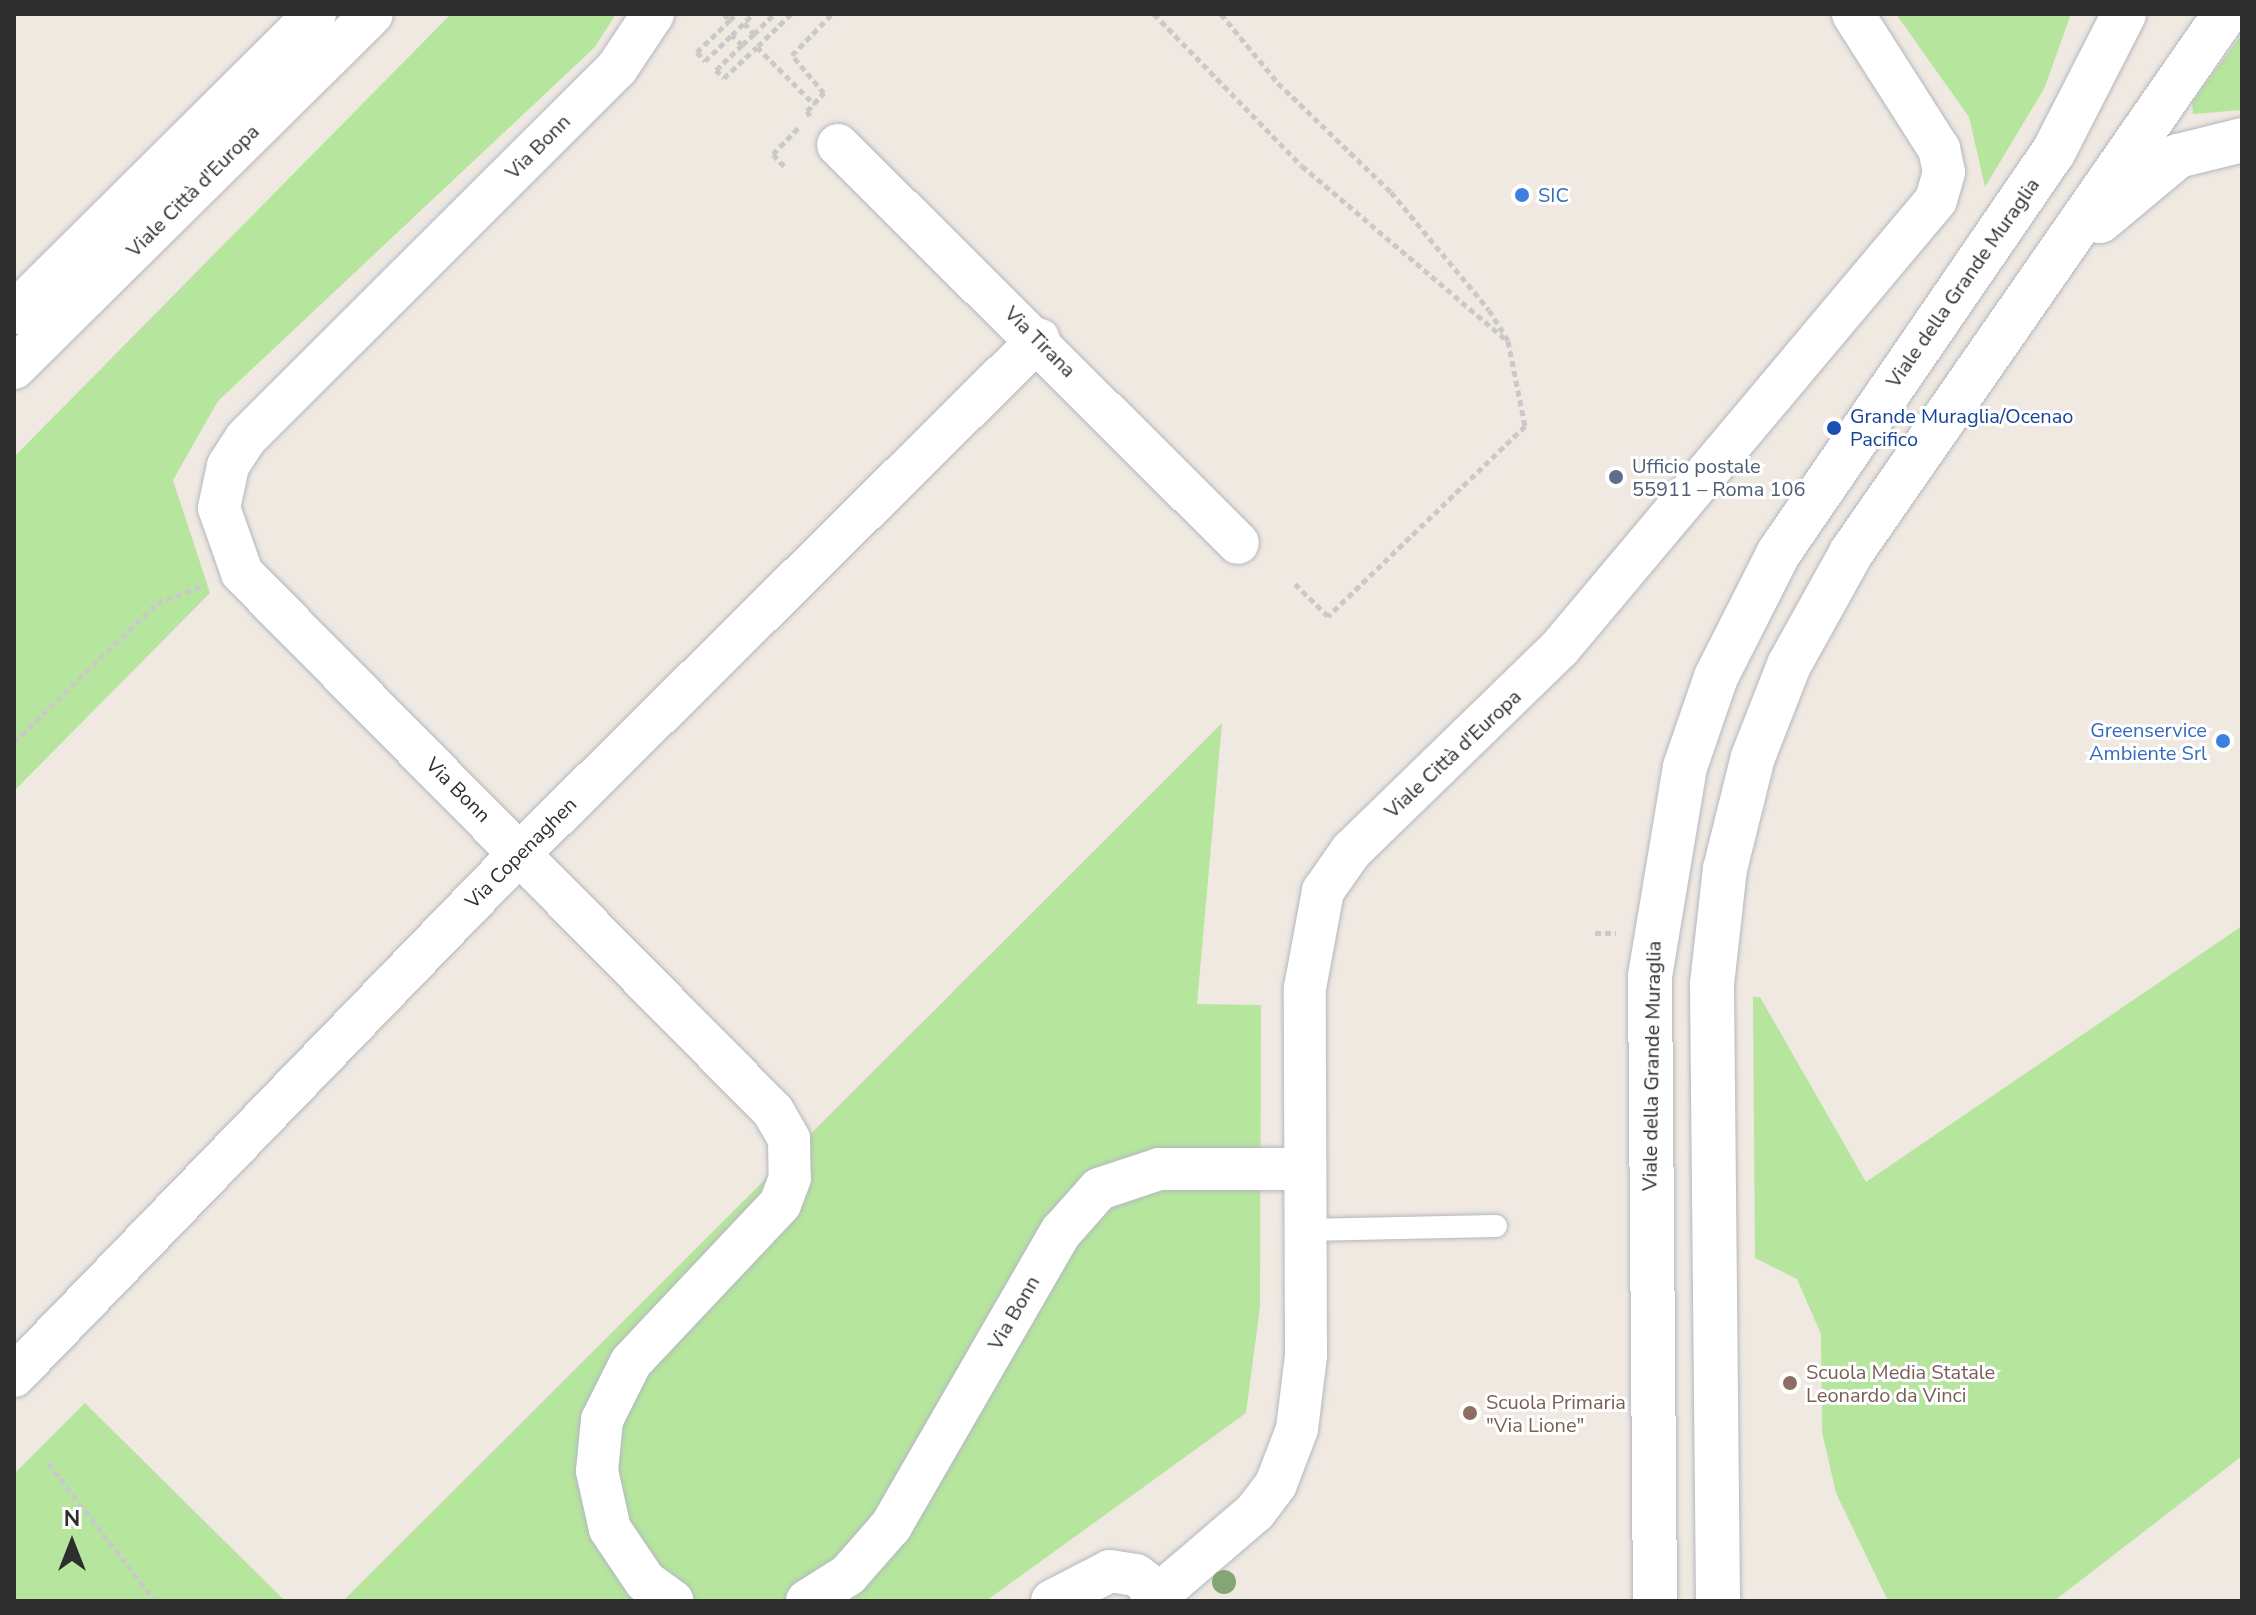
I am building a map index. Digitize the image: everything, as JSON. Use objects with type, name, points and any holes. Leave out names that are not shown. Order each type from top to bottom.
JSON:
[{"type":"street","name":"Viale Città d'Europa","points":[[14,368],[315,14]]},
{"type":"street","name":"Viale Città d'Europa","points":[[14,313],[146,211],[372,14]]},
{"type":"street","name":"Via Bonn","points":[[653,14],[617,68],[236,451],[219,508],[242,573],[773,1111],[791,1149],[780,1204],[631,1362],[602,1420],[597,1471],[610,1529],[645,1581],[673,1601]]},
{"type":"street","name":"Viale Città d'Europa","points":[[1052,1601],[1110,1571],[1136,1575],[1155,1597],[1242,1526],[1284,1467],[1305,1376],[1304,1169],[1309,938],[1333,874],[1559,649],[1936,200],[1944,172],[1939,149],[1853,14]]},
{"type":"street","name":"Viale della Grande Muraglia","points":[[2072,116],[2100,14]]},
{"type":"street","name":"Viale della Grande Muraglia","points":[[1655,1601],[1650,976],[1677,796],[1716,677],[1778,554],[2072,116],[2124,14]]},
{"type":"street","points":[[1718,1601],[1711,1020],[1717,922],[1735,821],[1771,708],[1825,596],[2037,286],[2078,216],[2225,14]]},
{"type":"street","points":[[2037,286],[2158,167],[2189,151],[2242,140]]},
{"type":"street","name":"Via Tirana","points":[[838,145],[1039,339],[1238,543]]},
{"type":"street","name":"Via Copenaghen","points":[[14,1376],[520,853],[1039,339]]},
{"type":"street","name":"Via Bonn","points":[[807,1601],[848,1575],[891,1526],[1061,1232],[1099,1189],[1159,1169],[1304,1169]]},
{"type":"lane","points":[[1304,1230],[1496,1226]]},
{"type":"path","points":[[724,14],[730,20]]},
{"type":"path","points":[[736,14],[697,52],[705,61],[753,14]]},
{"type":"path","points":[[774,14],[716,70],[724,78],[791,14]]},
{"type":"path","points":[[784,166],[773,154],[824,93],[792,55],[832,14]]},
{"type":"path","points":[[1154,14],[1302,166],[1508,341]]},
{"type":"path","points":[[1221,14],[1278,83],[1391,192],[1508,341],[1525,426],[1328,616],[1294,583]]},
{"type":"path","points":[[744,23],[754,34]]},
{"type":"path","points":[[732,35],[742,45]]},
{"type":"path","points":[[757,47],[814,104]]},
{"type":"path","points":[[14,742],[157,603],[242,573]]},
{"type":"path","points":[[1595,933],[1617,933]]},
{"type":"path","points":[[48,1463],[155,1601]]},
{"type":"green space","points":[[451,14],[616,14],[595,47],[218,401],[173,480],[210,593],[14,791],[14,457]]},
{"type":"green space","points":[[1896,14],[2071,14],[2044,89],[1985,187],[1969,117]]},
{"type":"green space","points":[[2242,34],[2242,110],[2193,114],[2192,102]]},
{"type":"green space","points":[[1222,723],[1197,1004],[1261,1005],[1260,1307],[1246,1413],[986,1601],[343,1601]]},
{"type":"green space","points":[[2242,926],[2242,1456],[2054,1601],[1888,1601],[1836,1493],[1822,1432],[1821,1334],[1797,1279],[1755,1258],[1753,997],[1760,997],[1866,1182]]},
{"type":"green space","points":[[85,1403],[285,1601],[14,1601],[14,1474]]},
{"type":"place","name":"SIC","points":[[1522,195]]},
{"type":"place","name":"Grande Muraglia/Ocenao Pacifico","points":[[1834,428]]},
{"type":"place","name":"Ufficio postale 55911 – Roma 106","points":[[1616,477]]},
{"type":"place","name":"Greenservice Ambiente Srl","points":[[2223,741]]},
{"type":"place","name":"Scuola Media Statale Leonardo da Vinci","points":[[1790,1383]]},
{"type":"place","name":"Scuola Primaria \"Via Lione\"","points":[[1470,1413]]}]
